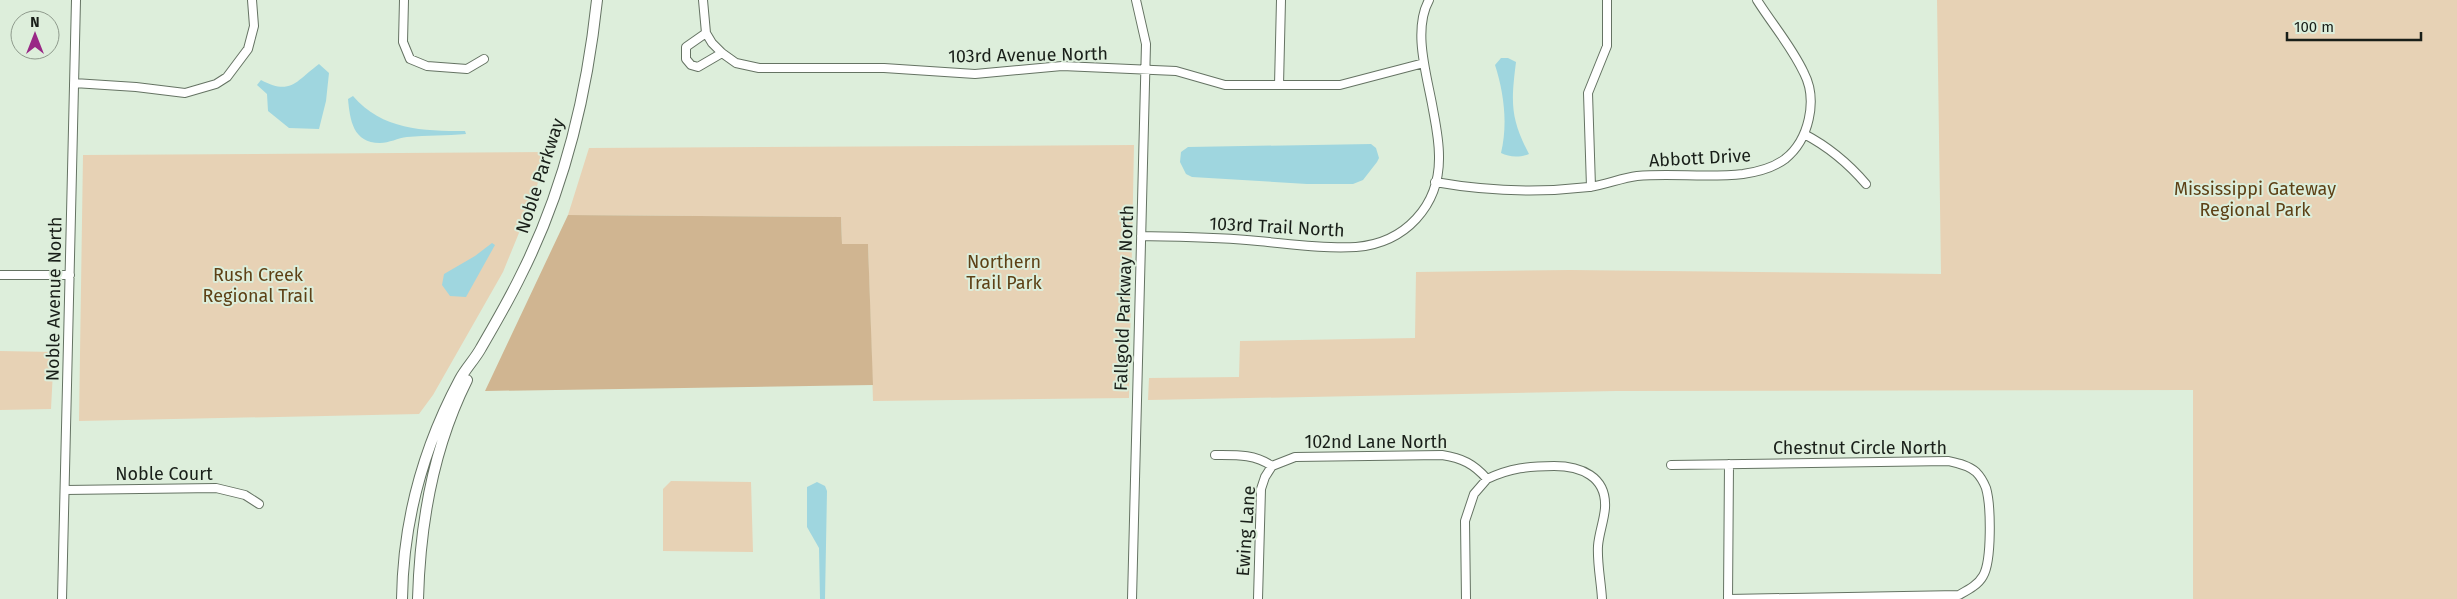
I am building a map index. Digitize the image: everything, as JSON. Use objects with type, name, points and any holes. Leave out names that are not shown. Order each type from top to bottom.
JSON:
[{"type":"main road","name":"Noble Parkway","points":[[402,599],[403,562],[408,521],[423,466],[445,409],[522,274],[554,195],[584,87],[597,0]]},
{"type":"main road","name":"Noble Parkway","points":[[418,599],[424,526],[433,472],[447,427],[480,350]]},
{"type":"street","name":"Noble Avenue North","points":[[62,599],[76,0]]},
{"type":"street","points":[[74,83],[136,87],[185,93],[216,84],[228,76],[248,49],[254,26],[252,0]]},
{"type":"street","points":[[404,0],[403,42],[410,59],[427,66],[466,69],[484,59]]},
{"type":"street","points":[[702,0],[706,33],[722,53],[698,67],[691,65],[686,59],[686,47],[706,33]]},
{"type":"street","name":"Fallgold Parkway North","points":[[1132,599],[1146,70],[1146,44],[1136,0]]},
{"type":"street","points":[[1279,85],[1281,0]]},
{"type":"street","name":"103rd Trail North","points":[[1141,236],[1226,238],[1324,247],[1357,246],[1380,243],[1400,234],[1416,222],[1435,182],[1439,158],[1437,133],[1424,63],[1422,24],[1424,9],[1430,0]]},
{"type":"street","points":[[1591,187],[1588,93],[1607,46],[1607,0]]},
{"type":"street","name":"Abbott Drive","points":[[1435,182],[1488,190],[1591,187],[1636,176],[1742,174],[1766,169],[1785,159],[1804,134],[1810,112],[1810,91],[1805,74],[1757,0]]},
{"type":"street","name":"103rd Avenue North","points":[[722,53],[736,63],[759,68],[884,68],[975,74],[1062,66],[1176,72],[1225,85],[1340,85],[1424,63]]},
{"type":"street","points":[[1804,134],[1828,146],[1866,184]]},
{"type":"street","points":[[0,275],[70,275]]},
{"type":"street","points":[[1215,455],[1247,455],[1260,458],[1272,466]]},
{"type":"street","name":"102nd Lane North","points":[[1272,466],[1295,457],[1442,455],[1459,458],[1476,466],[1487,479]]},
{"type":"street","name":"Chestnut Circle North","points":[[1671,465],[1948,461],[1963,464],[1975,471],[1985,485],[1988,503],[1988,558],[1983,576],[1970,590],[1959,595],[1728,599]]},
{"type":"street","points":[[1728,599],[1729,464]]},
{"type":"street","name":"Ewing Lane","points":[[1258,599],[1261,489],[1265,477],[1272,466]]},
{"type":"street","points":[[1466,599],[1466,521],[1474,494],[1487,479],[1512,468],[1525,466],[1567,466],[1581,469],[1590,475],[1601,488],[1605,498],[1598,557],[1602,599]]},
{"type":"street","name":"Noble Court","points":[[65,490],[216,488],[245,495],[259,504]]},
{"type":"green space","name":"Mississippi Gateway Regional Park","points":[[1937,0],[2457,0],[2457,599],[2193,599],[2193,390],[1616,391],[1148,400],[1149,378],[1239,377],[1240,341],[1415,338],[1416,272],[1570,270],[1941,274]]},
{"type":"green space","name":"Northern Trail Park","points":[[1134,145],[1129,398],[873,401],[868,244],[842,244],[841,217],[568,215],[589,148]]},
{"type":"green space","name":"Rush Creek Regional Trail","points":[[548,152],[532,201],[503,272],[433,395],[419,414],[79,421],[83,155]]},
{"type":"green space","points":[[0,351],[54,352],[51,409],[0,410]]},
{"type":"green space","points":[[671,481],[751,482],[753,552],[663,551],[663,489]]},
{"type":"shaded area","points":[[568,215],[841,217],[842,244],[868,244],[873,385],[485,391]]},
{"type":"water","points":[[1501,58],[1508,58],[1516,62],[1513,88],[1515,120],[1529,154],[1522,156],[1501,153],[1505,120],[1501,86],[1495,65]]},
{"type":"water","points":[[319,64],[329,73],[326,101],[319,129],[289,128],[268,111],[267,94],[257,85],[261,80],[279,87],[293,84]]},
{"type":"water","points":[[353,96],[364,107],[390,122],[419,129],[465,131],[466,134],[407,137],[383,143],[371,142],[359,135],[352,122],[348,99]]},
{"type":"water","points":[[1371,144],[1376,148],[1379,158],[1363,180],[1353,184],[1307,184],[1192,177],[1186,174],[1180,162],[1181,152],[1188,147]]},
{"type":"water","points":[[492,243],[495,245],[466,297],[450,296],[442,285],[444,274],[475,256]]},
{"type":"water","points":[[817,482],[825,486],[827,491],[825,599],[820,599],[819,548],[807,527],[807,487]]}]
